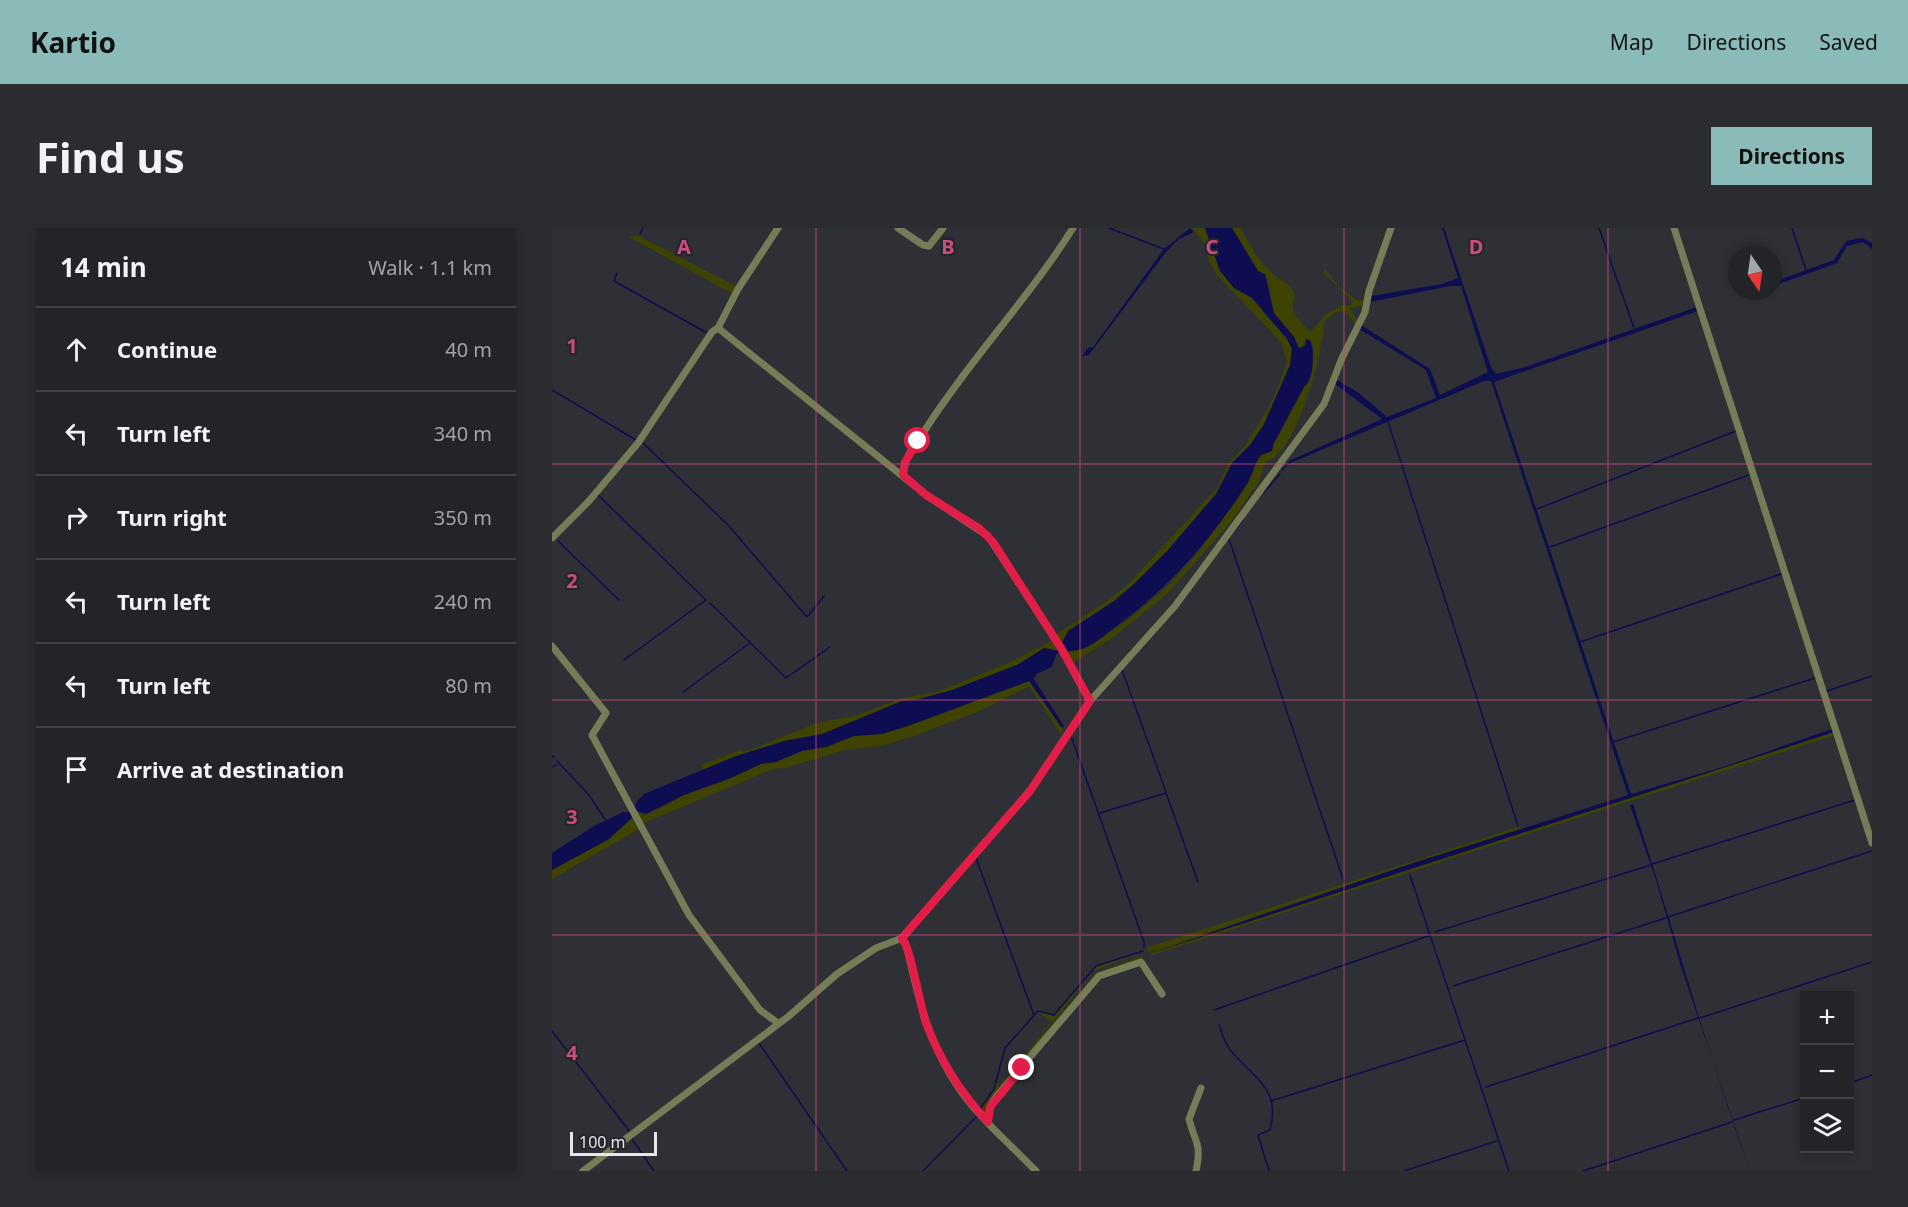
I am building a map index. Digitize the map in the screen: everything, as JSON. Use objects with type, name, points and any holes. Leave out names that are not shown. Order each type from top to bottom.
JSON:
[{"type":"street","points":[[552,538],[589,501],[638,443],[712,332],[717,328],[738,289],[778,228]]},
{"type":"street","points":[[898,228],[926,246],[931,245],[943,228]]},
{"type":"street","points":[[903,475],[905,462],[939,408],[981,350],[1031,289],[1073,228]]},
{"type":"street","points":[[583,1171],[778,1023],[837,974],[876,948],[902,938],[1030,791],[1090,701],[1174,606],[1324,405],[1365,312],[1369,291],[1391,228]]},
{"type":"street","points":[[1674,228],[1872,843]]},
{"type":"street","points":[[717,328],[926,495],[980,529],[993,542],[1061,648],[1090,701]]},
{"type":"street","points":[[552,646],[606,713],[592,735],[683,906],[760,1010],[778,1023]]},
{"type":"street","points":[[902,938],[907,948],[924,1018],[944,1064],[966,1099],[1036,1171]]},
{"type":"street","points":[[988,1122],[990,1107],[996,1097],[1099,976],[1141,962],[1162,994]]},
{"type":"street","points":[[1196,1171],[1200,1153],[1199,1142],[1189,1119],[1201,1088]]},
{"type":"green space","points":[[1192,228],[1205,228],[1220,271],[1234,288],[1252,298],[1287,339],[1292,349],[1290,365],[1264,424],[1250,445],[1232,463],[1219,490],[1168,550],[1135,583],[1114,601],[1068,631],[1063,647],[1055,635],[1106,602],[1129,583],[1218,487],[1228,464],[1246,445],[1274,397],[1287,363],[1282,343],[1217,275],[1209,260],[1205,244]]},
{"type":"green space","points":[[1232,228],[1241,228],[1250,246],[1262,262],[1292,289],[1295,294],[1293,310],[1295,315],[1310,331],[1325,315],[1344,304],[1349,306],[1353,302],[1324,273],[1325,269],[1339,287],[1358,301],[1367,299],[1366,305],[1350,308],[1358,323],[1357,326],[1345,311],[1336,312],[1324,321],[1315,372],[1294,430],[1276,456],[1265,463],[1258,483],[1230,523],[1167,594],[1113,637],[1071,664],[1066,651],[1085,649],[1129,619],[1169,585],[1200,550],[1247,485],[1257,460],[1277,439],[1304,387],[1310,382],[1314,348],[1310,340],[1305,341],[1302,348],[1299,348],[1294,337],[1274,313],[1267,278],[1258,271]]},
{"type":"green space","points":[[639,236],[737,287],[733,294],[629,237]]},
{"type":"green space","points":[[1051,641],[1059,650],[1048,651],[1044,648],[1019,664],[952,690],[902,701],[822,734],[784,741],[704,770],[701,765],[740,750],[747,751],[817,723],[854,716],[903,698],[936,692],[1006,664]]},
{"type":"green space","points":[[1030,681],[1062,728],[1062,736],[1029,686],[977,712],[914,736],[881,746],[845,750],[785,768],[773,769],[641,824],[636,813],[644,815],[684,795],[761,764],[776,762],[802,751],[826,747],[854,736],[882,734],[908,726]]},
{"type":"green space","points":[[1834,732],[1835,734],[1829,737],[1149,956],[1154,951],[1195,937]]},
{"type":"green space","points":[[633,815],[639,829],[552,879],[552,870],[609,839]]},
{"type":"green space","points":[[1518,827],[1526,828],[1413,863],[1149,952],[1146,948]]},
{"type":"green space","points":[[1143,952],[1093,971],[1038,1041],[1096,973],[1144,955],[1140,960],[1102,972],[989,1104],[986,1116],[979,1111],[995,1089],[996,1082],[999,1087],[1052,1022],[1038,1012],[1054,1016],[1096,967]]},
{"type":"shaded area","points":[[1190,228],[1194,232],[1179,239],[1166,252],[1089,355],[1082,356],[1088,348],[1093,347],[1164,249]]},
{"type":"shaded area","points":[[1205,228],[1232,228],[1258,271],[1265,274],[1274,313],[1294,337],[1299,348],[1305,346],[1306,339],[1310,340],[1313,358],[1312,372],[1274,443],[1272,451],[1261,455],[1249,481],[1203,544],[1170,580],[1134,613],[1097,641],[1080,650],[1066,651],[1062,643],[1068,631],[1114,601],[1135,583],[1168,550],[1216,494],[1232,463],[1250,445],[1264,424],[1290,365],[1292,349],[1287,339],[1252,298],[1234,288],[1220,271]]},
{"type":"shaded area","points":[[1442,228],[1444,228],[1491,367],[1496,374],[1525,367],[1697,307],[1698,311],[1494,382],[1631,794],[1723,767],[1832,729],[1834,732],[1149,954],[1413,863],[1628,795],[1491,381],[1484,381],[1288,464],[1289,461],[1382,419],[1335,384],[1337,380],[1359,393],[1387,417],[1436,398],[1426,370],[1359,329],[1361,325],[1430,369],[1440,395],[1488,372],[1461,286],[1450,286],[1370,302],[1371,296],[1442,284],[1458,278]]},
{"type":"shaded area","points":[[1862,238],[1872,243],[1872,249],[1863,242],[1847,246],[1837,263],[1782,283],[1782,279],[1834,260],[1846,241]]},
{"type":"shaded area","points":[[1044,648],[1060,651],[1052,667],[1036,674],[1034,679],[1064,726],[1062,728],[1029,681],[908,726],[882,734],[854,736],[826,747],[802,751],[776,762],[761,764],[684,795],[646,814],[634,810],[637,801],[644,794],[736,756],[784,741],[822,734],[902,701],[952,690],[1019,664]]},
{"type":"shaded area","points":[[1633,804],[1713,1062],[1630,805]]},
{"type":"shaded area","points":[[623,812],[631,812],[632,818],[609,839],[552,870],[552,853],[594,826]]},
{"type":"waterway","points":[[640,234],[643,228]]},
{"type":"waterway","points":[[1109,228],[1164,249]]},
{"type":"waterway","points":[[1599,228],[1634,328]]},
{"type":"waterway","points":[[1792,228],[1806,270]]},
{"type":"waterway","points":[[617,273],[614,281],[707,333]]},
{"type":"waterway","points":[[552,390],[636,440]]},
{"type":"waterway","points":[[1388,422],[1518,826]]},
{"type":"waterway","points":[[1537,509],[1736,431]]},
{"type":"waterway","points":[[643,443],[728,525],[807,617],[824,596]]},
{"type":"waterway","points":[[1282,470],[1288,464]]},
{"type":"waterway","points":[[1264,492],[1280,474]]},
{"type":"waterway","points":[[1550,547],[1749,475]]},
{"type":"waterway","points":[[598,495],[706,600],[624,660]]},
{"type":"waterway","points":[[1231,535],[1243,520]]},
{"type":"waterway","points":[[1229,539],[1344,882]]},
{"type":"waterway","points":[[558,541],[619,600]]},
{"type":"waterway","points":[[1580,642],[1781,574]]},
{"type":"waterway","points":[[710,603],[786,678],[830,647]]},
{"type":"waterway","points":[[683,692],[750,643]]},
{"type":"waterway","points":[[1122,670],[1166,792]]},
{"type":"waterway","points":[[1827,691],[1872,676]]},
{"type":"waterway","points":[[1613,742],[1815,678]]},
{"type":"waterway","points":[[1071,736],[1144,942],[1144,948]]},
{"type":"waterway","points":[[557,761],[589,795],[606,821]]},
{"type":"waterway","points":[[552,767],[556,765]]},
{"type":"waterway","points":[[1100,813],[1166,793],[1198,882]]},
{"type":"waterway","points":[[1652,864],[1855,800]]},
{"type":"waterway","points":[[1668,917],[1872,851]]},
{"type":"waterway","points":[[976,858],[1034,1015]]},
{"type":"waterway","points":[[1435,932],[1651,865]]},
{"type":"waterway","points":[[1410,875],[1509,1171]]},
{"type":"waterway","points":[[1453,986],[1666,918]]},
{"type":"waterway","points":[[1214,1010],[1431,935]]},
{"type":"waterway","points":[[980,1109],[994,1089],[1005,1048],[1038,1011],[1054,1015],[1096,966],[1143,951]]},
{"type":"waterway","points":[[1700,1018],[1872,962]]},
{"type":"waterway","points":[[1486,1087],[1698,1018]]},
{"type":"waterway","points":[[1219,1025],[1229,1048],[1269,1093],[1272,1103],[1270,1130],[1258,1135],[1269,1171]]},
{"type":"waterway","points":[[552,1031],[630,1132]]},
{"type":"waterway","points":[[1271,1101],[1465,1040]]},
{"type":"waterway","points":[[759,1043],[847,1171]]},
{"type":"waterway","points":[[1854,1082],[1872,1075]]},
{"type":"waterway","points":[[1734,1120],[1801,1099]]},
{"type":"waterway","points":[[923,1171],[977,1116]]},
{"type":"waterway","points":[[1583,1171],[1732,1122]]},
{"type":"waterway","points":[[632,1139],[654,1171]]},
{"type":"waterway","points":[[1404,1171],[1497,1141]]},
{"type":"route","points":[[918,441],[905,462],[903,475],[926,495],[980,529],[993,542],[1061,648],[1090,701],[1030,791],[902,938],[906,942],[917,996],[944,1064],[966,1099],[988,1122],[990,1107],[996,1097],[1022,1068]]}]
